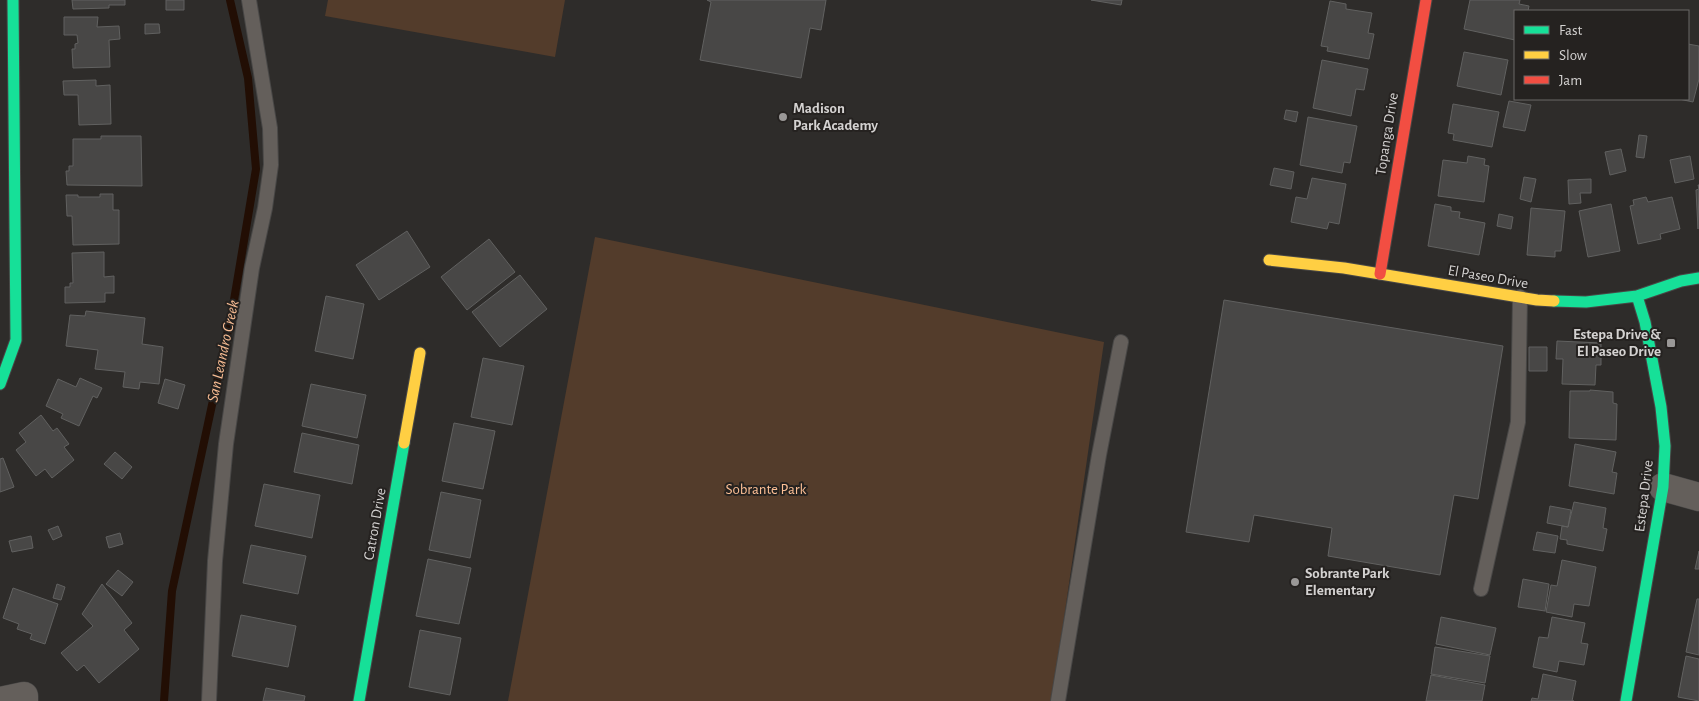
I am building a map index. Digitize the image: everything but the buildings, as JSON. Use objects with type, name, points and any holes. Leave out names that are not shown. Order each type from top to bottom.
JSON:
[{"type":"street","points":[[0,384],[16,340],[7,107],[14,0]]},
{"type":"street","name":"Topanga Drive","points":[[1380,274],[1408,96],[1426,0]]},
{"type":"street","name":"El Paseo Drive","points":[[1270,260],[1344,268],[1537,300],[1586,302],[1637,296],[1680,281],[1699,278]]},
{"type":"street","name":"Estepa Drive","points":[[1626,701],[1662,487],[1665,446],[1661,407],[1645,322],[1637,296]]},
{"type":"street","name":"Catron Drive","points":[[359,701],[420,353]]},
{"type":"street","points":[[1662,487],[1699,497]]},
{"type":"lane","points":[[209,701],[215,561],[226,444],[252,268],[265,208],[270,165],[270,128],[249,0]]},
{"type":"lane","points":[[1481,590],[1518,422],[1520,297]]},
{"type":"lane","points":[[1058,701],[1121,342]]},
{"type":"green space","points":[[328,0],[565,0],[555,57],[325,16]]},
{"type":"green space","name":"Sobrante Park","points":[[595,237],[1104,342],[1052,701],[508,701]]},
{"type":"waterway","name":"San Leandro Creek","points":[[164,701],[172,591],[232,312],[256,169],[248,78],[230,0]]},
{"type":"traffic: fast","points":[[0,384],[16,340],[13,0]]},
{"type":"traffic: fast","points":[[1554,301],[1586,302],[1637,296],[1681,281],[1699,278]]},
{"type":"traffic: fast","points":[[1626,701],[1663,487],[1665,446],[1661,407],[1645,322],[1637,296]]},
{"type":"traffic: fast","points":[[359,701],[404,443]]},
{"type":"traffic: slow","points":[[1269,260],[1344,268],[1537,300],[1554,301]]},
{"type":"traffic: slow","points":[[404,443],[420,353]]},
{"type":"traffic: jam","points":[[1380,274],[1426,0]]},
{"type":"place","name":"Madison Park Academy","points":[[783,117]]},
{"type":"place","name":"Estepa Drive & El Paseo Drive","points":[[1671,343]]},
{"type":"place","name":"Sobrante Park Elementary","points":[[1295,582]]}]
